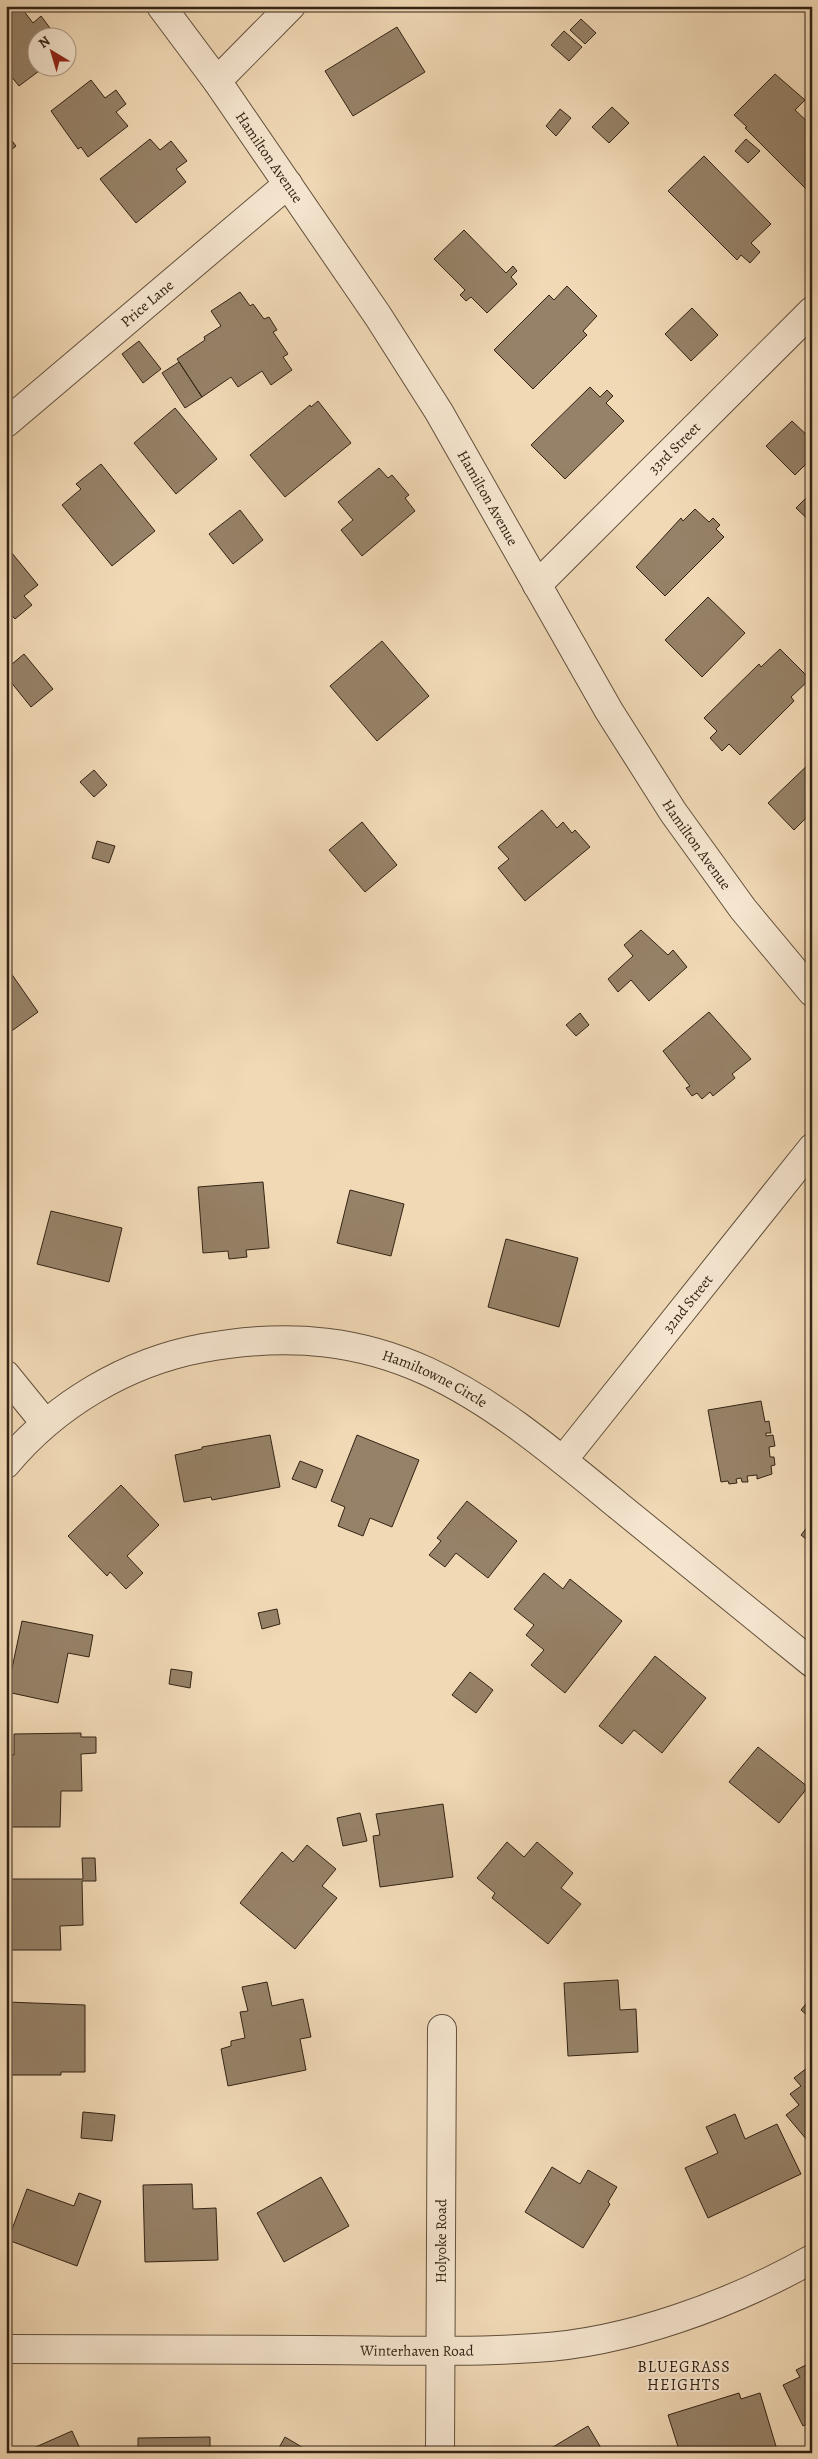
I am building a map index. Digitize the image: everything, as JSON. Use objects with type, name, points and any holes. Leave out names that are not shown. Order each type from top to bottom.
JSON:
[{"type":"street","name":"Hamilton Avenue","points":[[161,6],[217,80],[378,316],[439,412],[614,719],[672,812],[744,909],[812,992]]},
{"type":"street","points":[[217,80],[291,6]]},
{"type":"street","name":"Price Lane","points":[[6,423],[288,184]]},
{"type":"street","name":"33rd Street","points":[[537,585],[812,311]]},
{"type":"street","name":"32nd Street","points":[[563,1460],[812,1148]]},
{"type":"street","name":"Hamiltowne Circle","points":[[6,1464],[45,1423],[96,1388],[137,1367],[184,1352],[238,1342],[322,1342],[368,1350],[404,1361],[447,1380],[516,1423],[812,1663]]},
{"type":"street","points":[[6,1375],[45,1423]]},
{"type":"street","name":"Holyoke Road","points":[[440,2453],[442,2029]]},
{"type":"street","name":"Winterhaven Road","points":[[6,2348],[440,2351],[536,2348],[633,2331],[689,2314],[738,2296],[812,2260]]},
{"type":"building","points":[[17,6],[20,6],[33,23],[41,16],[50,28],[28,28],[28,78],[30,78],[19,86],[6,70],[6,15]]},
{"type":"building","points":[[581,19],[596,33],[585,44],[570,30]]},
{"type":"building","points":[[397,27],[425,72],[353,116],[325,71]]},
{"type":"building","points":[[564,31],[582,47],[569,61],[551,45]]},
{"type":"building","points":[[775,74],[805,100],[795,110],[812,126],[812,185],[807,190],[734,115]]},
{"type":"building","points":[[91,80],[105,98],[116,90],[126,104],[116,112],[128,126],[88,157],[81,147],[78,149],[51,111]]},
{"type":"building","points":[[612,107],[629,123],[609,143],[592,127]]},
{"type":"building","points":[[560,109],[571,118],[556,136],[546,126]]},
{"type":"building","points":[[6,133],[16,146],[6,154]]},
{"type":"building","points":[[150,139],[160,150],[171,141],[187,161],[176,169],[186,182],[136,223],[100,179]]},
{"type":"building","points":[[746,139],[760,151],[748,163],[735,151]]},
{"type":"building","points":[[704,156],[771,224],[751,243],[760,252],[750,263],[741,255],[737,260],[668,191]]},
{"type":"building","points":[[464,230],[506,273],[513,266],[517,271],[511,277],[517,284],[487,313],[471,297],[466,301],[460,295],[465,290],[434,259]]},
{"type":"building","points":[[567,286],[597,316],[583,331],[587,335],[533,389],[494,350],[549,295],[554,300]]},
{"type":"building","points":[[240,292],[250,306],[253,304],[264,319],[269,317],[277,330],[273,332],[288,354],[283,357],[292,370],[271,385],[262,371],[238,387],[231,377],[202,397],[177,359],[205,340],[204,337],[221,326],[211,311]]},
{"type":"building","points":[[692,308],[718,335],[691,361],[665,334]]},
{"type":"building","points":[[139,341],[161,369],[143,383],[122,354]]},
{"type":"building","points":[[179,362],[202,397],[185,408],[162,373]]},
{"type":"building","points":[[590,387],[600,397],[607,390],[613,396],[606,403],[624,421],[565,479],[531,445]]},
{"type":"building","points":[[318,401],[351,443],[285,497],[250,455],[310,405],[311,407]]},
{"type":"building","points":[[175,408],[217,459],[176,494],[134,443]]},
{"type":"building","points":[[792,421],[812,440],[812,458],[795,475],[766,446]]},
{"type":"building","points":[[101,464],[155,531],[112,566],[62,505],[81,489],[76,484]]},
{"type":"building","points":[[379,468],[388,478],[392,475],[409,495],[405,498],[415,511],[362,556],[341,530],[353,520],[338,502]]},
{"type":"building","points":[[812,492],[812,523],[796,508]]},
{"type":"building","points":[[695,509],[709,522],[713,518],[720,525],[716,529],[724,537],[665,596],[636,567],[681,518],[683,521]]},
{"type":"building","points":[[240,510],[263,540],[233,564],[209,534]]},
{"type":"building","points":[[7,547],[38,585],[24,596],[32,605],[15,619],[8,611],[6,612]]},
{"type":"building","points":[[708,597],[745,633],[702,677],[665,640]]},
{"type":"building","points":[[382,641],[429,696],[377,741],[330,686]]},
{"type":"building","points":[[780,649],[810,679],[791,697],[794,701],[740,755],[729,744],[722,751],[710,738],[717,731],[704,718],[759,664],[761,667]]},
{"type":"building","points":[[24,654],[53,689],[31,707],[6,676],[6,669]]},
{"type":"building","points":[[812,761],[812,812],[794,830],[768,803]]},
{"type":"building","points":[[94,770],[107,785],[94,797],[80,782]]},
{"type":"building","points":[[542,810],[557,828],[563,822],[572,833],[575,830],[590,847],[525,901],[498,868],[509,859],[498,847]]},
{"type":"building","points":[[362,822],[397,865],[365,892],[329,850]]},
{"type":"building","points":[[97,841],[115,846],[109,863],[92,858]]},
{"type":"building","points":[[641,930],[668,955],[673,950],[687,967],[649,1001],[631,980],[618,992],[608,979],[633,956],[624,945]]},
{"type":"building","points":[[6,966],[38,1012],[6,1035]]},
{"type":"building","points":[[709,1012],[751,1059],[732,1074],[735,1078],[713,1096],[710,1092],[702,1099],[697,1093],[692,1096],[686,1088],[690,1086],[663,1051]]},
{"type":"building","points":[[580,1013],[589,1025],[576,1036],[566,1025]]},
{"type":"building","points":[[263,1182],[269,1248],[246,1250],[247,1257],[229,1259],[228,1251],[203,1253],[198,1187]]},
{"type":"building","points":[[350,1190],[404,1204],[391,1256],[337,1243]]},
{"type":"building","points":[[51,1211],[122,1228],[109,1282],[37,1264]]},
{"type":"building","points":[[506,1239],[578,1258],[559,1327],[488,1307]]},
{"type":"building","points":[[761,1401],[765,1422],[769,1421],[771,1433],[766,1433],[766,1436],[773,1435],[775,1446],[769,1447],[770,1457],[774,1457],[775,1465],[771,1466],[772,1474],[757,1479],[757,1475],[747,1476],[748,1482],[742,1482],[741,1478],[736,1479],[737,1483],[721,1482],[708,1410]]},
{"type":"building","points":[[270,1435],[280,1487],[212,1500],[211,1497],[184,1502],[175,1455],[202,1449],[202,1447]]},
{"type":"building","points":[[357,1435],[419,1460],[392,1527],[370,1518],[363,1536],[338,1526],[345,1507],[331,1501]]},
{"type":"building","points":[[300,1461],[323,1470],[316,1488],[292,1479]]},
{"type":"building","points":[[121,1485],[159,1525],[127,1556],[143,1573],[126,1589],[110,1572],[107,1576],[68,1536]]},
{"type":"building","points":[[467,1501],[517,1541],[488,1578],[456,1553],[445,1567],[429,1555],[441,1541],[437,1538]]},
{"type":"building","points":[[812,1521],[812,1544],[801,1535]]},
{"type":"building","points":[[544,1573],[563,1589],[570,1579],[622,1621],[565,1693],[531,1665],[544,1650],[526,1635],[534,1625],[514,1609]]},
{"type":"building","points":[[277,1609],[280,1624],[262,1629],[258,1613]]},
{"type":"building","points":[[22,1621],[93,1635],[89,1657],[68,1653],[58,1703],[7,1692]]},
{"type":"building","points":[[655,1656],[706,1698],[662,1753],[634,1730],[622,1744],[599,1726]]},
{"type":"building","points":[[171,1669],[192,1672],[190,1688],[169,1684]]},
{"type":"building","points":[[470,1672],[493,1690],[476,1713],[452,1695]]},
{"type":"building","points":[[81,1733],[81,1737],[96,1737],[96,1753],[81,1754],[82,1791],[61,1791],[60,1827],[7,1827],[7,1754],[14,1755],[14,1734]]},
{"type":"building","points":[[758,1747],[808,1787],[779,1823],[729,1782]]},
{"type":"building","points":[[443,1804],[453,1877],[380,1887],[373,1836],[380,1835],[376,1814]]},
{"type":"building","points":[[360,1813],[367,1841],[343,1846],[337,1818]]},
{"type":"building","points":[[507,1842],[524,1857],[537,1842],[573,1873],[561,1888],[581,1904],[548,1944],[492,1898],[495,1893],[477,1878]]},
{"type":"building","points":[[307,1845],[336,1869],[322,1886],[337,1898],[295,1949],[240,1903],[282,1852],[293,1862]]},
{"type":"building","points":[[82,1858],[95,1858],[96,1881],[82,1881],[83,1925],[60,1926],[61,1950],[7,1950],[7,1879],[83,1879]]},
{"type":"building","points":[[618,1980],[620,2010],[636,2009],[638,2052],[568,2056],[564,1983]]},
{"type":"building","points":[[267,1982],[272,2006],[303,1999],[311,2037],[300,2039],[306,2070],[228,2086],[221,2049],[231,2046],[231,2041],[245,2038],[240,2012],[248,2011],[242,1987]]},
{"type":"building","points":[[812,1996],[812,2019],[801,2010]]},
{"type":"building","points":[[7,2002],[85,2005],[85,2072],[61,2072],[61,2075],[7,2075]]},
{"type":"building","points":[[812,2064],[812,2146],[786,2115],[799,2105],[790,2094],[801,2086],[794,2078]]},
{"type":"building","points":[[83,2112],[115,2115],[112,2141],[81,2138]]},
{"type":"building","points":[[735,2114],[745,2139],[777,2124],[801,2174],[708,2218],[685,2168],[718,2153],[706,2127]]},
{"type":"building","points":[[552,2167],[580,2184],[588,2170],[617,2187],[608,2202],[610,2204],[583,2248],[525,2212]]},
{"type":"building","points":[[321,2177],[349,2226],[284,2262],[257,2213]]},
{"type":"building","points":[[192,2184],[193,2209],[216,2208],[218,2260],[145,2262],[143,2185]]},
{"type":"building","points":[[27,2189],[74,2206],[79,2193],[101,2201],[77,2266],[8,2240]]},
{"type":"building","points":[[812,2362],[812,2421],[803,2426],[783,2385],[800,2377],[796,2370]]},
{"type":"building","points":[[739,2393],[741,2399],[760,2393],[778,2453],[680,2453],[668,2415]]},
{"type":"building","points":[[588,2426],[604,2453],[543,2453]]},
{"type":"building","points":[[72,2431],[82,2453],[22,2453]]},
{"type":"building","points":[[210,2437],[210,2453],[138,2453],[138,2438]]},
{"type":"building","points":[[285,2437],[312,2453],[276,2453]]},
{"type":"district","name":"BLUEGRASS HEIGHTS","points":[[684,2375]]}]
